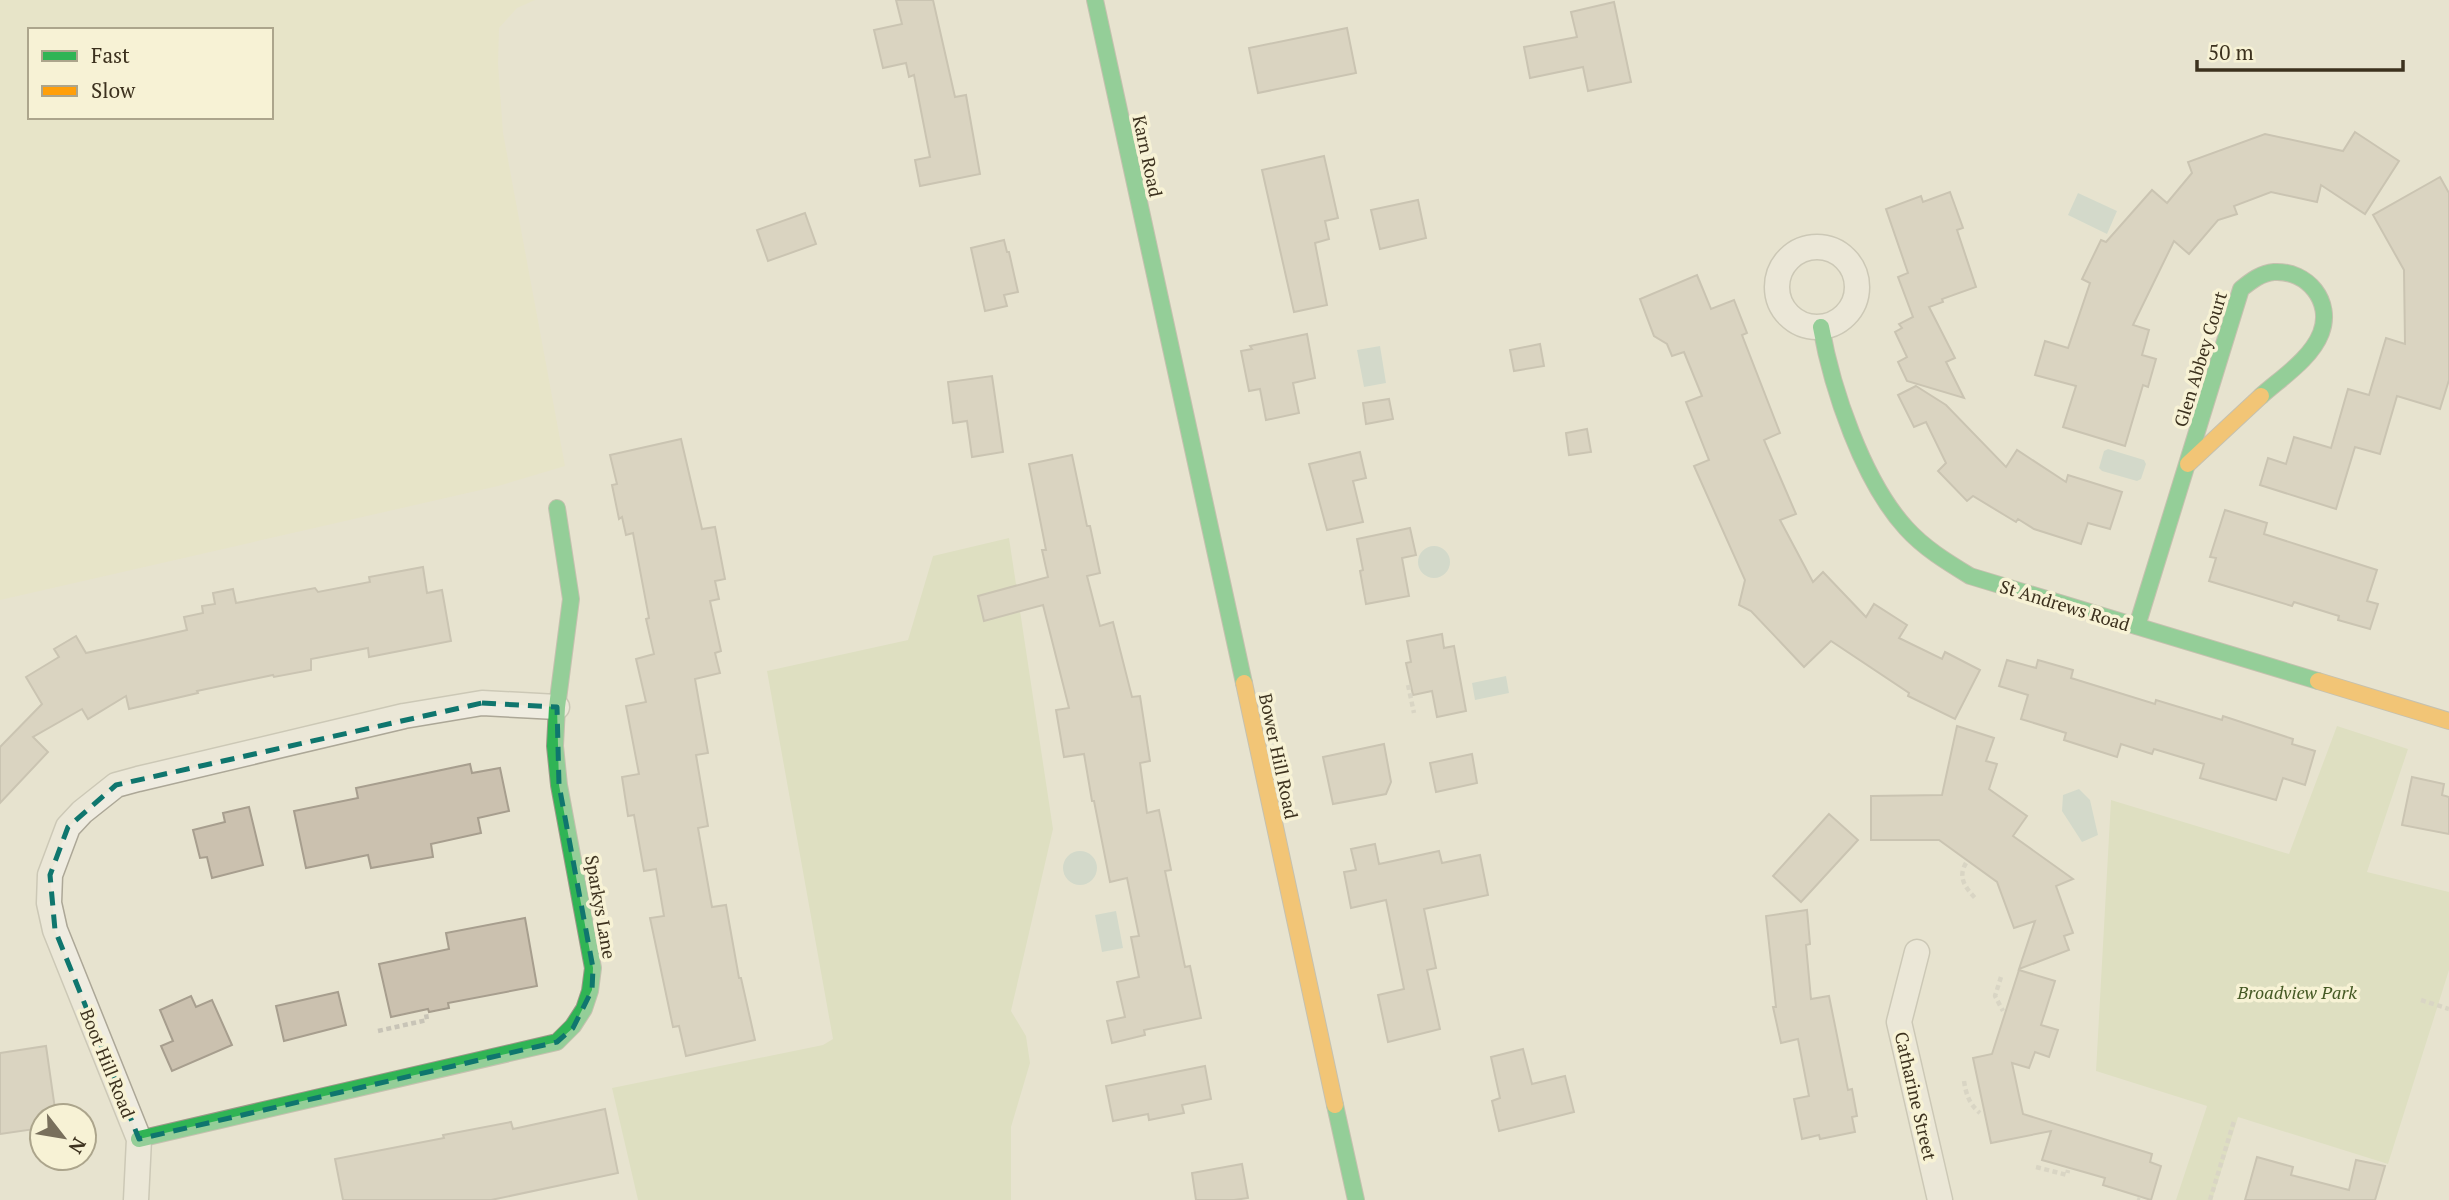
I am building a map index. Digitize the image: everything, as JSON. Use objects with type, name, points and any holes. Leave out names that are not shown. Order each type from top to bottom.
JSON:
[{"type":"street","name":"Karn Road","points":[[1095,0],[1164,321]]},
{"type":"street","name":"Glen Abbey Court","points":[[2137,626],[2241,289],[2251,279],[2276,271],[2301,278],[2320,297],[2325,322],[2320,336],[2304,356],[2188,464]]},
{"type":"street","name":"Bower Hill Road","points":[[1164,321],[1356,1200]]},
{"type":"street","name":"St Andrews Road","points":[[1821,327],[1832,381],[1874,485],[1898,522],[1925,547],[1968,576],[2449,721]]},
{"type":"street","name":"Sparkys Lane","points":[[139,1139],[558,1042],[573,1028],[585,1009],[592,990],[593,968],[559,785],[555,746],[557,707],[571,599],[557,508]]},
{"type":"street","name":"Boot Hill Road","points":[[136,1200],[139,1139],[55,930],[49,903],[50,875],[68,827],[116,785],[404,716],[482,703],[557,707]]},
{"type":"street","name":"Catharine Street","points":[[1917,952],[1899,1022],[1940,1200]]},
{"type":"path","points":[[1408,685],[1414,713]]},
{"type":"path","points":[[1966,863],[1961,875],[1964,885],[1976,900]]},
{"type":"path","points":[[2001,977],[1994,996],[2003,1011]]},
{"type":"path","points":[[2421,1000],[2449,1009]]},
{"type":"path","points":[[378,1031],[427,1020],[426,1014]]},
{"type":"path","points":[[1964,1081],[1966,1094],[1980,1113]]},
{"type":"path","points":[[2210,1200],[2234,1121]]},
{"type":"path","points":[[2036,1167],[2067,1175],[2068,1170]]},
{"type":"highlighted area","points":[[482,703],[557,707],[559,785],[593,968],[592,990],[573,1028],[557,1042],[139,1139],[55,930],[50,875],[68,827],[116,785],[138,779]]},
{"type":"shaded area","points":[[0,0],[535,0],[517,8],[499,28],[498,64],[503,133],[565,466],[498,486],[0,600]]},
{"type":"shaded area","points":[[2078,193],[2117,211],[2107,234],[2068,215]]},
{"type":"shaded area","points":[[1380,346],[1386,383],[1364,387],[1357,350]]},
{"type":"shaded area","points":[[2108,449],[2144,460],[2146,464],[2141,479],[2137,481],[2102,471],[2099,468],[2104,451]]},
{"type":"shaded area","points":[[1434,546],[1445,551],[1450,562],[1445,573],[1434,578],[1423,573],[1418,562],[1423,551]]},
{"type":"shaded area","points":[[1506,676],[1509,693],[1475,700],[1472,683]]},
{"type":"shaded area","points":[[2079,789],[2090,800],[2098,835],[2082,842],[2062,811],[2063,795]]},
{"type":"shaded area","points":[[1080,851],[1092,856],[1097,868],[1092,880],[1080,885],[1068,880],[1063,868],[1068,856]]},
{"type":"shaded area","points":[[1116,911],[1123,948],[1102,952],[1095,915]]},
{"type":"green space","points":[[1009,538],[1053,829],[1011,1011],[1026,1036],[1030,1063],[1011,1127],[1011,1200],[638,1200],[612,1088],[823,1045],[833,1039],[767,671],[908,640],[933,556]]},
{"type":"green space","name":"Broadview Park","points":[[2337,726],[2408,749],[2367,872],[2449,892],[2449,970],[2388,1164],[2238,1117],[2212,1200],[2176,1200],[2207,1106],[2096,1071],[2111,800],[2289,854]]},
{"type":"building","points":[[896,0],[933,0],[955,97],[966,95],[980,174],[920,186],[915,160],[930,157],[914,75],[909,77],[906,63],[883,68],[874,30],[902,24]]},
{"type":"building","points":[[1614,2],[1631,82],[1588,91],[1583,67],[1530,78],[1524,47],[1577,37],[1571,12]]},
{"type":"building","points":[[1347,28],[1356,73],[1258,93],[1249,48]]},
{"type":"building","points":[[2355,132],[2399,161],[2365,214],[2321,185],[2317,202],[2271,192],[2234,206],[2237,214],[2218,220],[2189,254],[2174,241],[2133,325],[2149,330],[2142,355],[2156,359],[2148,387],[2143,385],[2125,446],[2063,427],[2076,386],[2035,375],[2045,341],[2068,348],[2090,283],[2082,279],[2101,240],[2106,242],[2152,190],[2167,203],[2192,173],[2188,162],[2265,134],[2343,151]]},
{"type":"building","points":[[1324,156],[1338,218],[1325,221],[1329,239],[1315,243],[1327,305],[1294,312],[1262,170]]},
{"type":"building","points":[[2440,177],[2449,193],[2449,380],[2440,409],[2397,396],[2380,454],[2355,447],[2336,509],[2260,485],[2268,458],[2286,464],[2294,437],[2331,448],[2348,389],[2369,395],[2386,338],[2405,344],[2404,270],[2373,215]]},
{"type":"building","points":[[1950,192],[1963,228],[1957,230],[1976,287],[1942,299],[1943,302],[1929,307],[1955,358],[1946,362],[1964,398],[1907,381],[1898,362],[1907,357],[1895,332],[1902,328],[1899,324],[1913,317],[1898,277],[1908,273],[1886,209],[1921,196],[1923,202]]},
{"type":"building","points":[[1418,200],[1426,238],[1380,249],[1371,210]]},
{"type":"building","points":[[805,213],[816,244],[768,261],[757,230]]},
{"type":"building","points":[[1004,240],[1018,292],[1004,295],[1007,306],[985,311],[971,248]]},
{"type":"building","points":[[1697,275],[1711,309],[1734,300],[1747,333],[1742,335],[1780,433],[1764,440],[1796,514],[1780,520],[1813,582],[1823,572],[1866,617],[1874,604],[1907,625],[1899,638],[1942,659],[1945,652],[1980,670],[1955,719],[1908,696],[1909,693],[1831,641],[1804,667],[1751,611],[1739,605],[1745,580],[1694,466],[1709,460],[1686,402],[1702,396],[1684,352],[1672,356],[1667,344],[1654,336],[1640,299]]},
{"type":"building","points":[[1307,334],[1315,378],[1293,383],[1299,413],[1266,420],[1260,389],[1249,391],[1241,351],[1252,349],[1250,346]]},
{"type":"building","points":[[1540,344],[1544,366],[1514,371],[1510,350]]},
{"type":"building","points":[[992,376],[1003,452],[972,457],[967,421],[953,423],[948,382]]},
{"type":"building","points":[[1916,386],[1946,405],[2006,467],[2017,450],[2066,482],[2068,475],[2122,492],[2110,529],[2088,523],[2081,544],[2034,529],[2018,519],[2016,522],[1973,496],[1967,501],[1938,471],[1946,463],[1926,422],[1914,427],[1898,395]]},
{"type":"building","points":[[1389,399],[1393,419],[1366,424],[1363,403]]},
{"type":"building","points":[[1587,429],[1591,452],[1569,455],[1566,433]]},
{"type":"building","points":[[681,439],[702,529],[715,527],[725,579],[715,581],[719,599],[710,601],[721,651],[715,653],[720,673],[695,679],[708,753],[696,755],[708,826],[698,828],[712,907],[726,905],[739,978],[755,1040],[686,1056],[679,1026],[673,1027],[650,918],[664,916],[656,869],[644,871],[634,815],[628,816],[622,777],[639,774],[626,706],[646,702],[636,659],[654,654],[633,533],[626,535],[622,517],[619,519],[612,485],[617,484],[610,455]]},
{"type":"building","points":[[1360,452],[1366,478],[1353,481],[1363,522],[1327,530],[1309,464]]},
{"type":"building","points":[[1072,455],[1100,573],[1087,576],[1100,626],[1113,622],[1132,697],[1140,696],[1150,761],[1140,763],[1147,813],[1159,810],[1171,870],[1165,871],[1185,967],[1190,966],[1201,1018],[1144,1030],[1145,1035],[1112,1043],[1107,1021],[1125,1017],[1117,982],[1139,977],[1131,937],[1139,936],[1127,878],[1110,882],[1084,754],[1064,757],[1056,710],[1069,708],[1043,605],[984,621],[978,596],[1048,577],[1042,550],[1046,550],[1029,464]]},
{"type":"building","points":[[2225,510],[2267,523],[2264,534],[2377,570],[2367,601],[2378,604],[2370,629],[2338,620],[2339,616],[2294,602],[2292,606],[2209,581],[2216,558],[2210,557]]},
{"type":"building","points":[[1410,528],[1416,555],[1402,558],[1409,596],[1366,604],[1357,539]]},
{"type":"building","points":[[423,567],[427,593],[442,590],[451,641],[369,657],[368,648],[311,659],[311,670],[197,691],[198,693],[129,709],[126,696],[88,719],[82,709],[33,737],[48,752],[0,803],[0,747],[42,704],[26,677],[59,657],[54,649],[76,636],[86,653],[187,630],[184,617],[203,613],[202,606],[215,604],[213,593],[233,589],[236,603],[315,588],[318,592],[370,582],[369,577]]},
{"type":"building","points":[[1442,634],[1444,648],[1454,646],[1466,711],[1437,717],[1432,691],[1413,695],[1406,663],[1411,662],[1407,641]]},
{"type":"building","points":[[2007,660],[2036,668],[2038,660],[2073,670],[2071,678],[2155,704],[2156,700],[2222,720],[2223,716],[2293,739],[2292,744],[2315,751],[2305,785],[2283,778],[2276,800],[2200,778],[2204,764],[2154,749],[2152,754],[2121,744],[2117,757],[2064,740],[2066,733],[2021,719],[2028,695],[1999,686]]},
{"type":"building","points":[[1957,726],[1994,738],[1986,761],[1997,764],[1989,789],[2027,816],[2013,836],[2073,879],[2056,886],[2073,933],[2064,936],[2069,950],[2019,969],[2035,921],[2014,928],[1997,882],[1939,840],[1871,840],[1871,796],[1942,795]]},
{"type":"building","points":[[1384,744],[1391,782],[1386,794],[1333,804],[1323,757]]},
{"type":"building","points":[[1472,754],[1477,783],[1436,792],[1430,763]]},
{"type":"building","points":[[470,764],[472,773],[500,768],[509,811],[478,818],[481,833],[431,844],[433,857],[371,868],[368,855],[306,868],[294,811],[358,798],[356,788]]},
{"type":"building","points":[[2412,777],[2444,784],[2442,795],[2449,797],[2449,834],[2402,825]]},
{"type":"building","points":[[249,807],[263,865],[212,878],[207,857],[200,858],[193,830],[225,822],[223,813]]},
{"type":"building","points":[[1829,814],[1858,840],[1801,902],[1773,876]]},
{"type":"building","points":[[1375,844],[1379,864],[1439,851],[1442,863],[1480,855],[1488,895],[1424,909],[1436,968],[1427,970],[1440,1029],[1388,1042],[1378,995],[1404,989],[1386,900],[1351,908],[1344,872],[1356,870],[1351,849]]},
{"type":"building","points":[[1807,910],[1810,944],[1806,945],[1811,999],[1829,996],[1848,1090],[1852,1089],[1857,1116],[1852,1117],[1855,1132],[1820,1139],[1819,1135],[1802,1139],[1794,1099],[1809,1096],[1798,1039],[1781,1043],[1773,1007],[1776,1007],[1766,916]]},
{"type":"building","points":[[525,918],[537,986],[448,1003],[449,1008],[429,1012],[428,1009],[391,1017],[379,964],[449,949],[446,933]]},
{"type":"building","points":[[2019,970],[2055,981],[2041,1025],[2058,1030],[2049,1057],[2035,1052],[2029,1068],[2012,1063],[2023,1114],[2152,1154],[2150,1162],[2161,1166],[2151,1200],[2103,1185],[2105,1178],[2042,1160],[2051,1131],[1991,1143],[1973,1058],[1992,1054]]},
{"type":"building","points":[[338,992],[346,1025],[284,1041],[276,1006]]},
{"type":"building","points":[[191,996],[196,1007],[212,1000],[232,1045],[172,1071],[161,1046],[173,1041],[160,1010]]},
{"type":"building","points":[[46,1046],[54,1102],[28,1102],[28,1130],[0,1134],[0,1053]]},
{"type":"building","points":[[1523,1049],[1532,1084],[1565,1076],[1574,1112],[1499,1131],[1492,1101],[1500,1098],[1491,1057]]},
{"type":"building","points":[[1205,1066],[1211,1099],[1182,1105],[1184,1113],[1149,1120],[1148,1114],[1113,1121],[1106,1086]]},
{"type":"building","points":[[605,1109],[618,1173],[491,1200],[343,1200],[335,1159],[511,1122],[513,1129]]},
{"type":"building","points":[[2257,1157],[2293,1167],[2291,1175],[2349,1190],[2356,1160],[2385,1166],[2375,1200],[2245,1200]]},
{"type":"building","points":[[1242,1164],[1248,1198],[1196,1200],[1192,1173]]},
{"type":"traffic: fast","points":[[1095,0],[1244,683]]},
{"type":"traffic: fast","points":[[2137,626],[2241,289],[2265,274],[2286,273],[2297,276],[2315,290],[2324,310],[2324,321],[2321,333],[2310,351],[2295,368],[2261,396]]},
{"type":"traffic: fast","points":[[1821,327],[1841,405],[1863,460],[1890,508],[1906,528],[1936,554],[1970,576],[2318,681]]},
{"type":"traffic: fast","points":[[139,1139],[557,1042],[573,1026],[584,1009],[593,968],[559,785],[555,746],[557,707],[571,599],[557,508]]},
{"type":"traffic: fast","points":[[1335,1105],[1356,1200]]},
{"type":"traffic: slow","points":[[2188,464],[2261,396]]},
{"type":"traffic: slow","points":[[2318,681],[2449,721]]},
{"type":"traffic: slow","points":[[1244,683],[1335,1105]]}]
